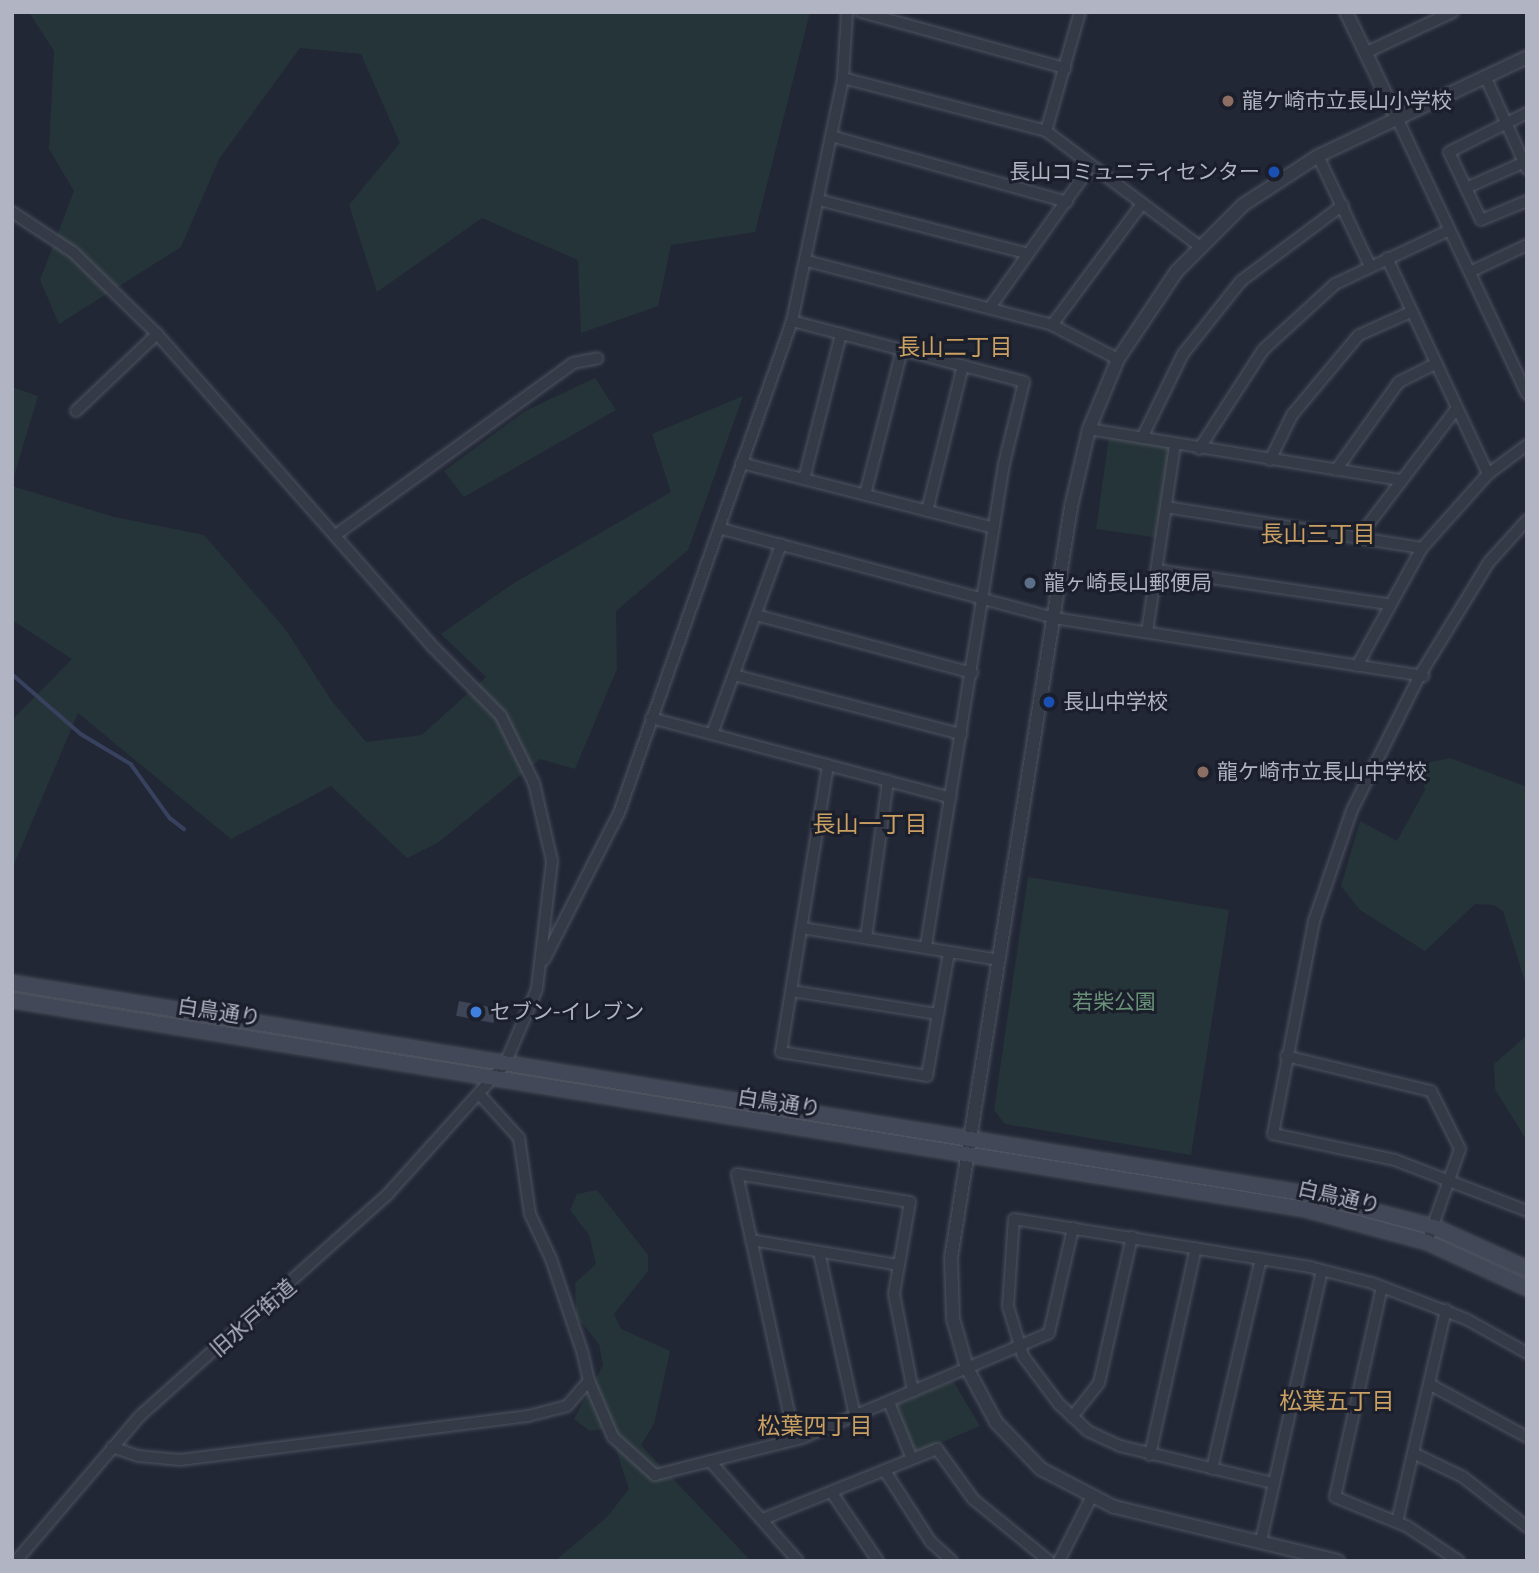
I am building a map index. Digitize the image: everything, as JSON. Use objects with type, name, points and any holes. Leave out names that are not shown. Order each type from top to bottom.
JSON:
[{"type":"main road","name":"白鳥通り","points":[[12,983],[1307,1194],[1434,1227],[1527,1269]]},
{"type":"main road","name":"白鳥通り","points":[[12,1000],[1305,1209],[1427,1242],[1527,1288]]},
{"type":"street","points":[[541,967],[619,813],[651,718],[722,529],[741,463],[792,321],[807,261],[843,78],[847,12]]},
{"type":"street","points":[[861,12],[1065,68]]},
{"type":"street","points":[[1046,131],[1080,12]]},
{"type":"street","points":[[1346,12],[1527,394]]},
{"type":"street","points":[[1424,12],[1429,23]]},
{"type":"street","points":[[1365,53],[1453,12]]},
{"type":"street","points":[[1338,1561],[1305,1556],[1261,1541],[1091,1498],[1056,1480],[1014,1444],[967,1368],[953,1319],[950,1276],[1054,618],[1090,429],[1118,359],[1140,320],[1199,246],[1244,205],[1318,156],[1527,57]]},
{"type":"street","points":[[1466,188],[1526,164],[1485,76]]},
{"type":"street","points":[[843,78],[1046,131],[1199,246]]},
{"type":"street","points":[[1527,113],[1449,152],[1481,220],[1527,201]]},
{"type":"street","points":[[831,136],[1067,202]]},
{"type":"street","points":[[1318,156],[1370,266]]},
{"type":"street","points":[[991,306],[1091,166]]},
{"type":"street","points":[[819,200],[1027,253]]},
{"type":"street","points":[[1052,325],[1142,204]]},
{"type":"street","points":[[1142,438],[1183,354],[1241,281],[1343,205]]},
{"type":"street","points":[[12,212],[73,252],[157,334],[337,534],[433,647],[501,716],[523,754],[552,861],[541,967]]},
{"type":"street","points":[[1199,449],[1263,350],[1335,284],[1448,230]]},
{"type":"street","points":[[1469,272],[1527,245]]},
{"type":"street","points":[[1387,258],[1488,474]]},
{"type":"street","points":[[807,261],[991,306],[1052,325],[1118,359]]},
{"type":"street","points":[[1270,460],[1292,415],[1359,335],[1411,312]]},
{"type":"street","points":[[792,321],[1024,382],[994,528],[926,948]]},
{"type":"street","points":[[76,411],[157,334]]},
{"type":"street","points":[[804,479],[841,334]]},
{"type":"street","points":[[865,495],[902,349]]},
{"type":"street","points":[[337,534],[573,363],[598,358]]},
{"type":"street","points":[[1336,470],[1399,382],[1437,363]]},
{"type":"street","points":[[927,511],[962,366]]},
{"type":"street","points":[[1359,538],[1457,408]]},
{"type":"street","points":[[1090,429],[1199,449],[1402,480]]},
{"type":"street","points":[[1147,632],[1175,444]]},
{"type":"street","points":[[1357,666],[1387,604],[1422,548],[1488,474],[1527,446]]},
{"type":"street","points":[[741,463],[994,528]]},
{"type":"street","points":[[1166,507],[1422,548]]},
{"type":"street","points":[[1527,520],[1489,562],[1422,676],[1374,760],[1339,842],[1314,921],[1273,1134],[1354,1149],[1451,1179],[1527,1211]]},
{"type":"street","points":[[722,529],[1054,618],[1422,676]]},
{"type":"street","points":[[712,734],[781,544]]},
{"type":"street","points":[[1157,570],[1387,604]]},
{"type":"street","points":[[755,615],[972,673]]},
{"type":"street","points":[[734,675],[961,734]]},
{"type":"street","points":[[651,718],[951,798]]},
{"type":"street","points":[[828,765],[781,1052],[928,1076],[949,952]]},
{"type":"street","points":[[866,938],[888,781]]},
{"type":"street","points":[[802,928],[999,960]]},
{"type":"street","name":"旧水戸街道","points":[[16,1561],[112,1447],[388,1194],[480,1095],[505,1064],[520,1036],[541,967]]},
{"type":"street","points":[[792,990],[938,1014]]},
{"type":"street","points":[[1286,1056],[1431,1091],[1460,1149],[1427,1242]]},
{"type":"street","points":[[480,1095],[519,1138],[530,1214],[551,1259],[589,1381],[612,1437],[655,1475],[795,1440],[1049,1333],[1073,1228]]},
{"type":"street","points":[[795,1440],[737,1174],[910,1202],[894,1294],[913,1391]]},
{"type":"street","points":[[1273,1483],[1150,1455],[1102,1439],[1072,1417],[1019,1347],[1006,1291],[1014,1219],[1322,1270],[1382,1287],[1446,1310],[1527,1353]]},
{"type":"street","points":[[1072,1417],[1100,1383],[1132,1237]]},
{"type":"street","points":[[751,1240],[899,1265]]},
{"type":"street","points":[[1150,1455],[1196,1248]]},
{"type":"street","points":[[819,1252],[855,1416]]},
{"type":"street","points":[[1212,1469],[1261,1259]]},
{"type":"street","points":[[1261,1541],[1322,1270]]},
{"type":"street","points":[[1382,1287],[1335,1497],[1397,1522],[1459,1561]]},
{"type":"street","points":[[1397,1522],[1446,1310]]},
{"type":"street","points":[[112,1447],[138,1456],[180,1460],[528,1416],[567,1406],[589,1381]]},
{"type":"street","points":[[1429,1384],[1527,1437]]},
{"type":"street","points":[[889,1402],[912,1459]]},
{"type":"street","points":[[763,1519],[937,1449],[973,1499],[1049,1561]]},
{"type":"street","points":[[1413,1453],[1463,1477],[1527,1527]]},
{"type":"street","points":[[710,1461],[798,1561]]},
{"type":"street","points":[[885,1471],[931,1542],[952,1561]]},
{"type":"street","points":[[832,1493],[878,1561]]},
{"type":"street","points":[[1059,1561],[1091,1498]]},
{"type":"green space","points":[[29,12],[810,12],[755,232],[671,245],[658,306],[581,333],[578,260],[482,218],[377,292],[349,205],[400,143],[361,54],[300,48],[219,159],[181,247],[59,324],[40,280],[74,191],[49,149],[54,51]]},
{"type":"green space","points":[[595,378],[616,410],[464,497],[444,471],[525,411]]},
{"type":"green space","points":[[12,387],[38,396],[12,483]]},
{"type":"green space","points":[[743,396],[688,550],[616,611],[617,669],[575,769],[540,759],[439,842],[407,858],[331,786],[231,839],[78,713],[12,869],[12,720],[72,659],[12,620],[12,486],[114,517],[204,535],[286,630],[331,700],[366,742],[422,735],[486,677],[441,634],[514,583],[671,492],[652,434]]},
{"type":"green space","points":[[1109,437],[1172,446],[1159,538],[1096,529]]},
{"type":"green space","points":[[1450,758],[1527,787],[1527,988],[1503,911],[1494,905],[1475,904],[1425,951],[1360,910],[1341,886],[1360,821],[1397,841],[1425,790],[1421,764]]},
{"type":"green space","name":"若柴公園","points":[[1028,877],[1229,910],[1191,1155],[1005,1124],[994,1110]]},
{"type":"green space","points":[[1527,1035],[1527,1141],[1495,1089],[1494,1064]]},
{"type":"green space","points":[[597,1190],[648,1255],[648,1271],[614,1314],[621,1329],[670,1351],[654,1424],[641,1445],[751,1561],[555,1561],[607,1517],[629,1489],[609,1428],[590,1431],[574,1419],[603,1365],[599,1344],[576,1316],[575,1283],[596,1264],[589,1235],[570,1210],[577,1194]]},
{"type":"green space","points":[[953,1381],[980,1426],[919,1452],[913,1449],[896,1409],[899,1403]]},
{"type":"building","name":"セブン-イレブン","points":[[459,1001],[496,1008],[493,1023],[456,1016]]},
{"type":"waterway","points":[[12,674],[81,734],[131,764],[170,818],[184,829]]},
{"type":"place","name":"龍ケ崎市立長山小学校","points":[[1228,101]]},
{"type":"place","name":"長山コミュニティセンター","points":[[1274,172]]},
{"type":"place","name":"龍ヶ崎長山郵便局","points":[[1030,583]]},
{"type":"place","name":"長山中学校","points":[[1049,702]]},
{"type":"place","name":"龍ケ崎市立長山中学校","points":[[1203,772]]},
{"type":"place","name":"セブン-イレブン","points":[[476,1012]]},
{"type":"district","name":"長山二丁目","points":[[955,348]]},
{"type":"district","name":"長山三丁目","points":[[1318,535]]},
{"type":"district","name":"長山一丁目","points":[[870,825]]},
{"type":"district","name":"松葉五丁目","points":[[1337,1402]]},
{"type":"district","name":"松葉四丁目","points":[[815,1427]]}]
